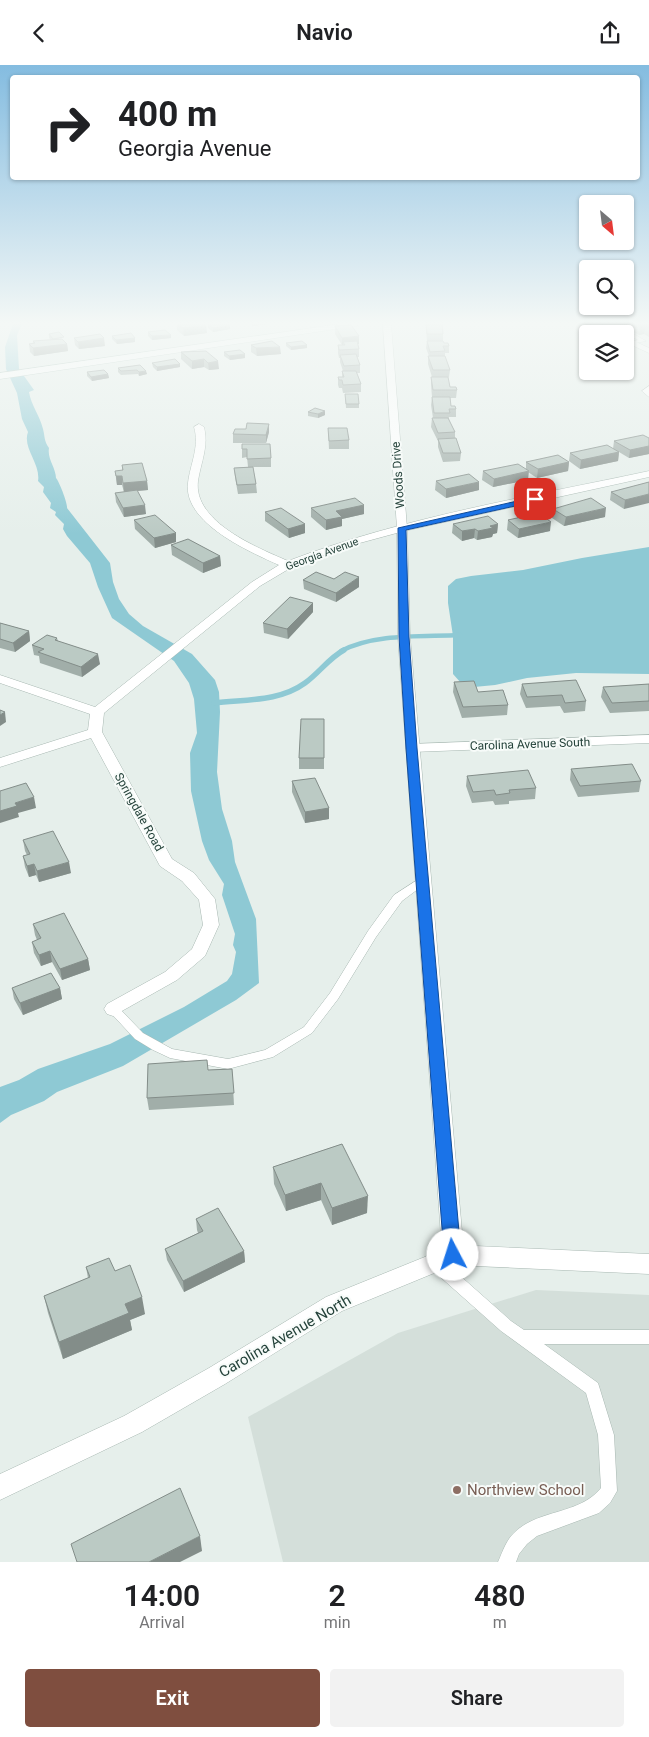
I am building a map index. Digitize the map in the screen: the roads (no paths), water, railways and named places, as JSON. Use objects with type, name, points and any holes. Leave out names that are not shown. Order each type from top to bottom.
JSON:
[{"type":"street","name":"Woods Drive","points":[[392,394],[402,528],[404,637],[422,881],[443,1259]]},
{"type":"street","points":[[199,427],[203,435],[192,487],[193,497],[202,513],[220,528],[250,547],[288,565]]},
{"type":"street","name":"Georgia Avenue","points":[[97,712],[256,584],[288,565],[341,545],[402,528],[649,474]]},
{"type":"street","points":[[0,679],[97,712],[94,733],[0,763]]},
{"type":"street","name":"Springdale Road","points":[[94,733],[166,862],[188,877],[207,899],[211,925],[199,952],[171,976],[113,1009]]},
{"type":"street","name":"Carolina Avenue South","points":[[412,748],[649,739]]},
{"type":"street","name":"Carolina Avenue North","points":[[0,1487],[133,1425],[334,1304],[443,1259],[649,1264]]},
{"type":"lane","points":[[113,1009],[139,1036],[170,1053],[228,1063],[270,1053],[308,1030],[334,996],[372,934],[398,898],[422,881]]},
{"type":"lane","points":[[443,1259],[506,1327],[592,1388],[606,1435],[609,1491],[594,1507],[528,1531],[510,1549],[506,1562]]},
{"type":"lane","points":[[521,1337],[649,1337]]},
{"type":"water","points":[[17,394],[29,394],[42,424],[45,441],[49,448],[50,460],[67,508],[110,563],[113,582],[119,599],[129,614],[143,626],[192,654],[215,680],[219,692],[217,772],[222,809],[232,841],[235,862],[256,919],[259,983],[236,1000],[123,1066],[57,1092],[44,1101],[11,1115],[0,1123],[0,1087],[19,1080],[38,1069],[110,1044],[184,1007],[227,981],[232,974],[236,952],[233,945],[235,934],[222,895],[224,884],[209,860],[202,841],[191,791],[190,753],[197,733],[194,699],[189,683],[174,661],[112,618],[90,563],[67,536],[63,529],[64,524],[55,515],[56,512],[50,508],[51,503],[43,492],[44,487],[38,481],[37,468],[27,444],[28,432],[22,419]]},
{"type":"water","points":[[649,547],[649,674],[576,673],[527,678],[495,685],[474,687],[461,683],[453,674],[453,636],[448,603],[448,586],[456,579],[523,570]]},
{"type":"waterway","points":[[341,651],[369,641],[399,637],[460,635]]},
{"type":"waterway","points":[[214,703],[261,699],[284,694],[305,683],[344,650]]},
{"type":"place","name":"Northview School","points":[[457,1490]]}]
